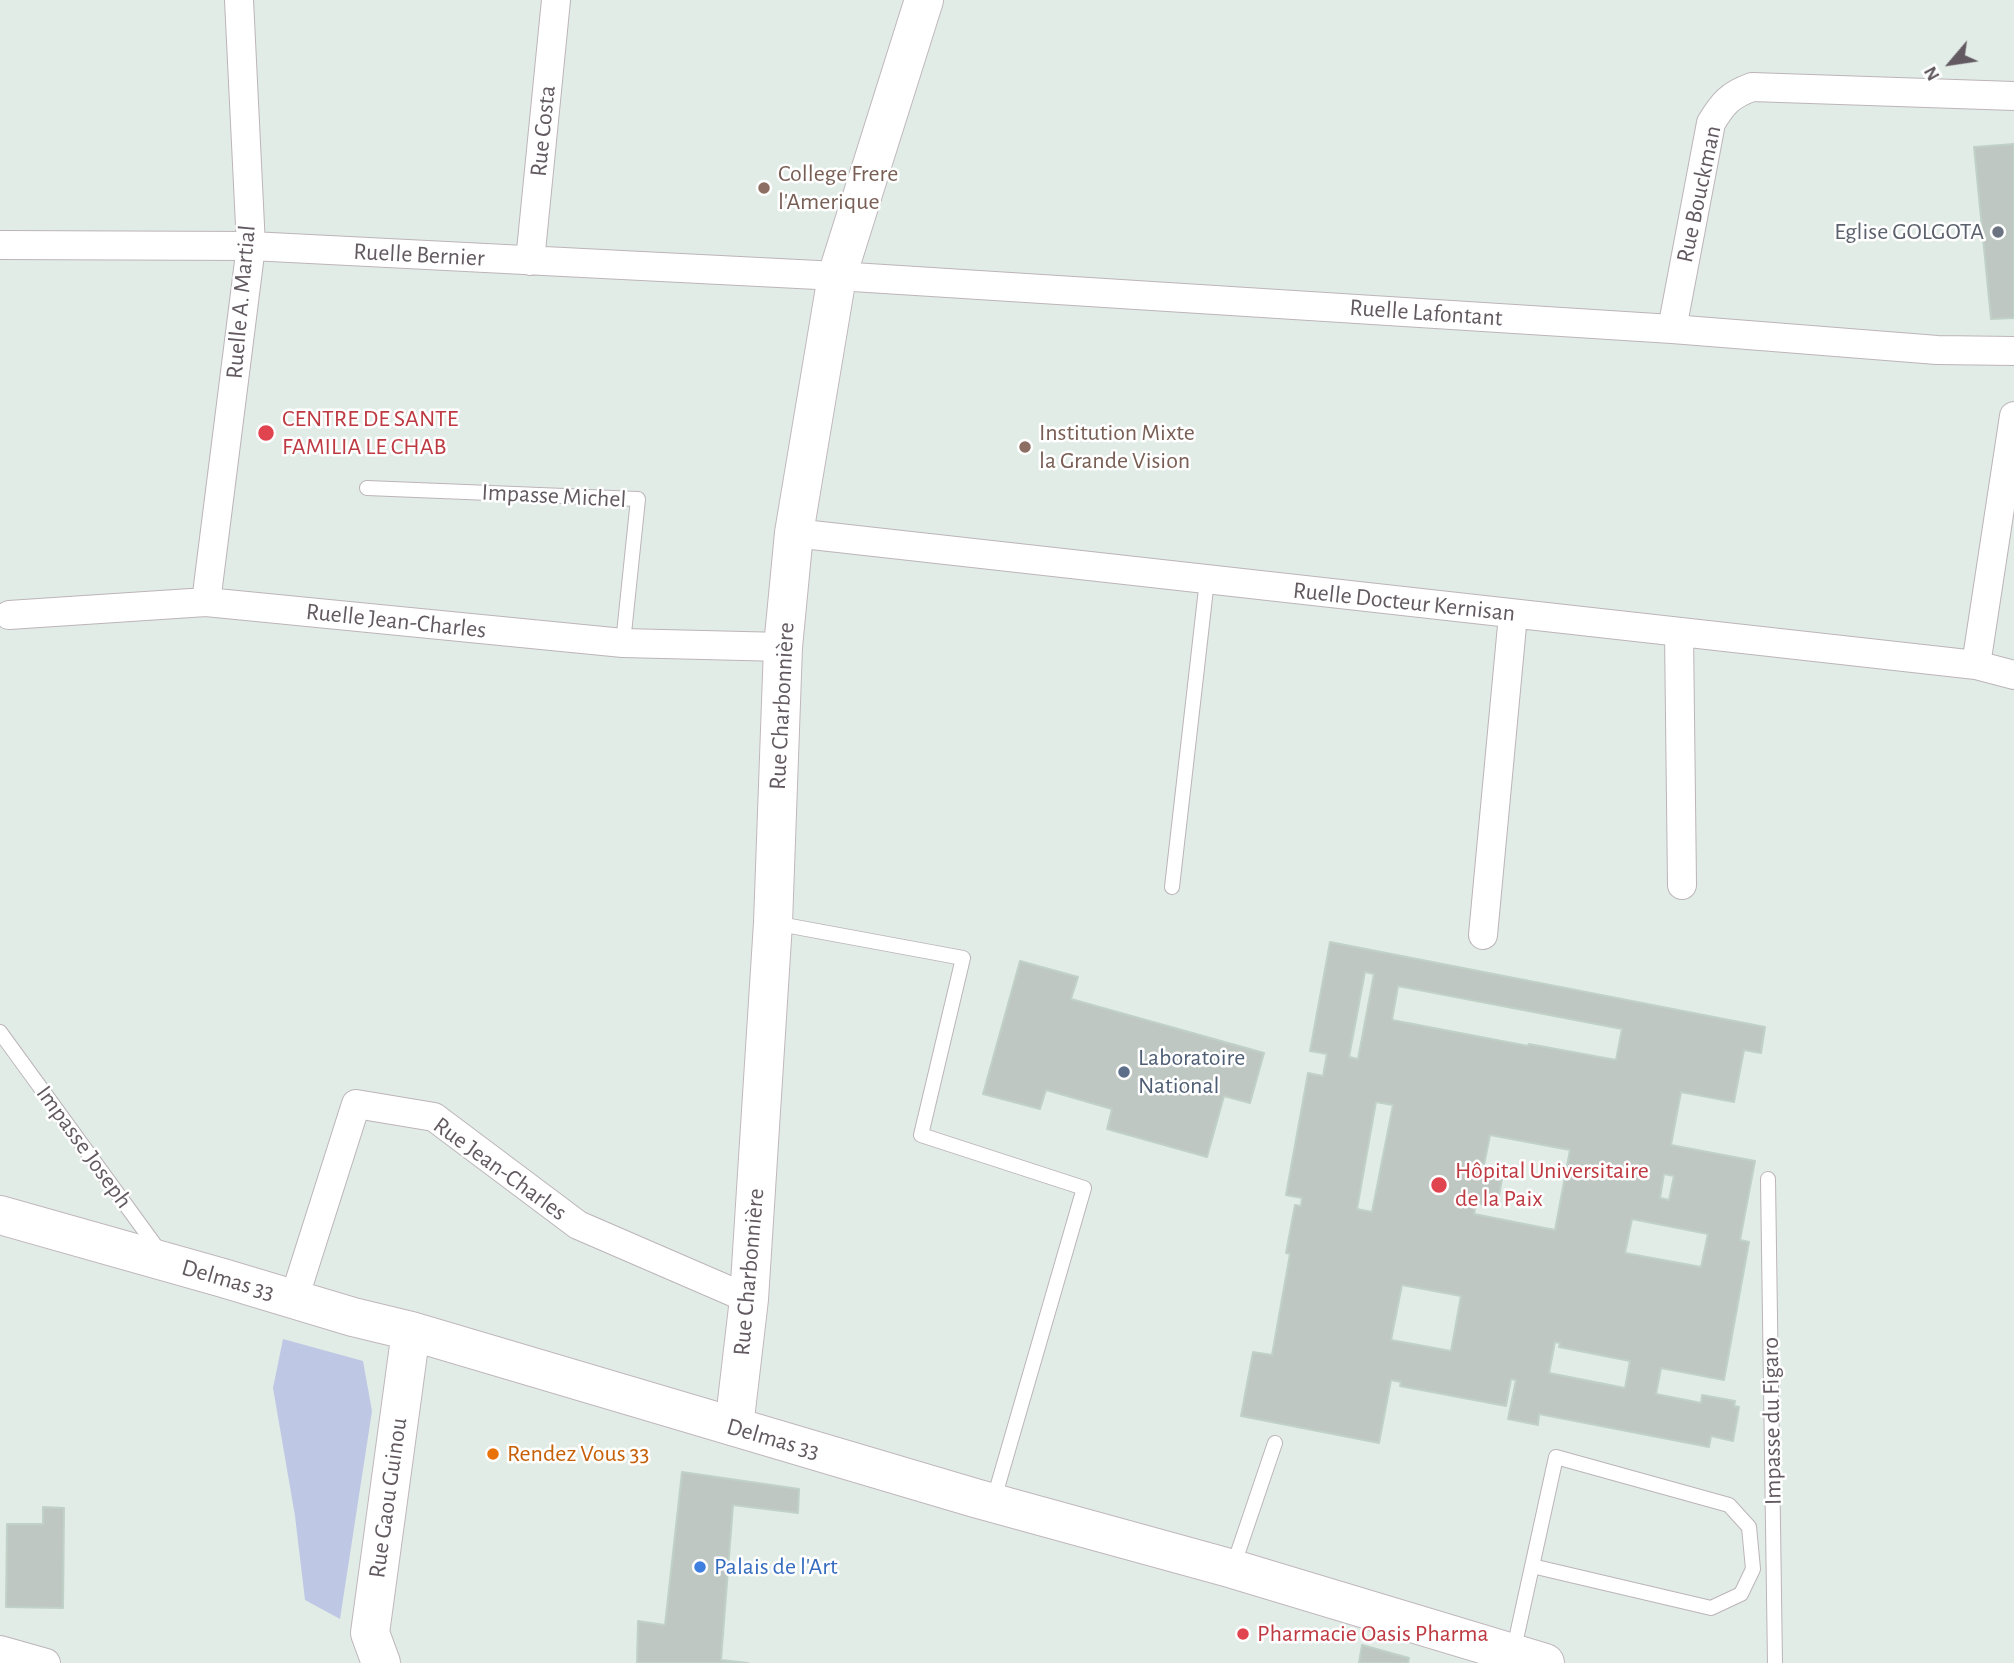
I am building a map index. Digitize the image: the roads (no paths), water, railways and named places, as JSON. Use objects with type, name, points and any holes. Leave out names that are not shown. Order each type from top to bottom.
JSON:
[{"type":"street","name":"Ruelle A. Martial","points":[[206,602],[251,246],[239,0]]},
{"type":"street","name":"Rue Costa","points":[[530,261],[556,0]]},
{"type":"street","name":"Rue Charbonnière","points":[[734,1427],[750,1299],[773,923],[783,647],[794,533],[837,276],[924,0]]},
{"type":"street","name":"Rue Bouckman","points":[[1672,329],[1711,123],[1721,105],[1735,93],[1752,87],[2014,96]]},
{"type":"street","name":"Ruelle Bernier","points":[[0,245],[251,246],[837,276]]},
{"type":"street","name":"Ruelle Lafontant","points":[[837,276],[1672,329],[1937,351],[2014,351]]},
{"type":"street","points":[[1976,665],[2014,416]]},
{"type":"street","name":"Ruelle Docteur Kernisan","points":[[794,533],[1976,665],[2014,675]]},
{"type":"street","name":"Ruelle Jean-Charles","points":[[9,615],[206,602],[623,643],[783,647]]},
{"type":"street","points":[[1483,935],[1513,615]]},
{"type":"street","points":[[1679,632],[1682,885]]},
{"type":"street","name":"Rue Jean-Charles","points":[[294,1299],[356,1104],[434,1117],[578,1225],[750,1299]]},
{"type":"street","name":"Delmas 33","points":[[0,1215],[353,1317],[411,1331],[993,1503],[1233,1569],[1517,1658]]},
{"type":"street","name":"Rue Gaou Guinou","points":[[381,1663],[370,1633],[411,1331]]},
{"type":"street","points":[[0,1650],[46,1663]]},
{"type":"lane","name":"Impasse Michel","points":[[367,488],[638,499],[623,643]]},
{"type":"lane","points":[[1172,887],[1206,580]]},
{"type":"lane","points":[[773,923],[963,958],[921,1135],[1084,1188],[993,1503]]},
{"type":"lane","name":"Impasse Joseph","points":[[0,1032],[168,1262]]},
{"type":"lane","name":"Impasse du Figaro","points":[[1768,1179],[1775,1663]]},
{"type":"lane","points":[[1233,1569],[1275,1443]]},
{"type":"lane","points":[[1517,1658],[1532,1566],[1556,1457],[1728,1505],[1749,1527],[1752,1569],[1741,1594],[1711,1608],[1532,1566]]},
{"type":"place","name":"College Frere l'Amerique","points":[[764,188]]},
{"type":"place","name":"Eglise GOLGOTA","points":[[1998,232]]},
{"type":"place","name":"CENTRE DE SANTE FAMILIA LE CHAB","points":[[266,433]]},
{"type":"place","name":"Institution Mixte la Grande Vision","points":[[1025,447]]},
{"type":"place","name":"Laboratoire National","points":[[1124,1072]]},
{"type":"place","name":"Hôpital Universitaire de la Paix","points":[[1439,1185]]},
{"type":"place","name":"Rendez Vous 33","points":[[493,1454]]},
{"type":"place","name":"Palais de l'Art","points":[[700,1567]]},
{"type":"place","name":"Pharmacie Oasis Pharma","points":[[1243,1634]]}]
